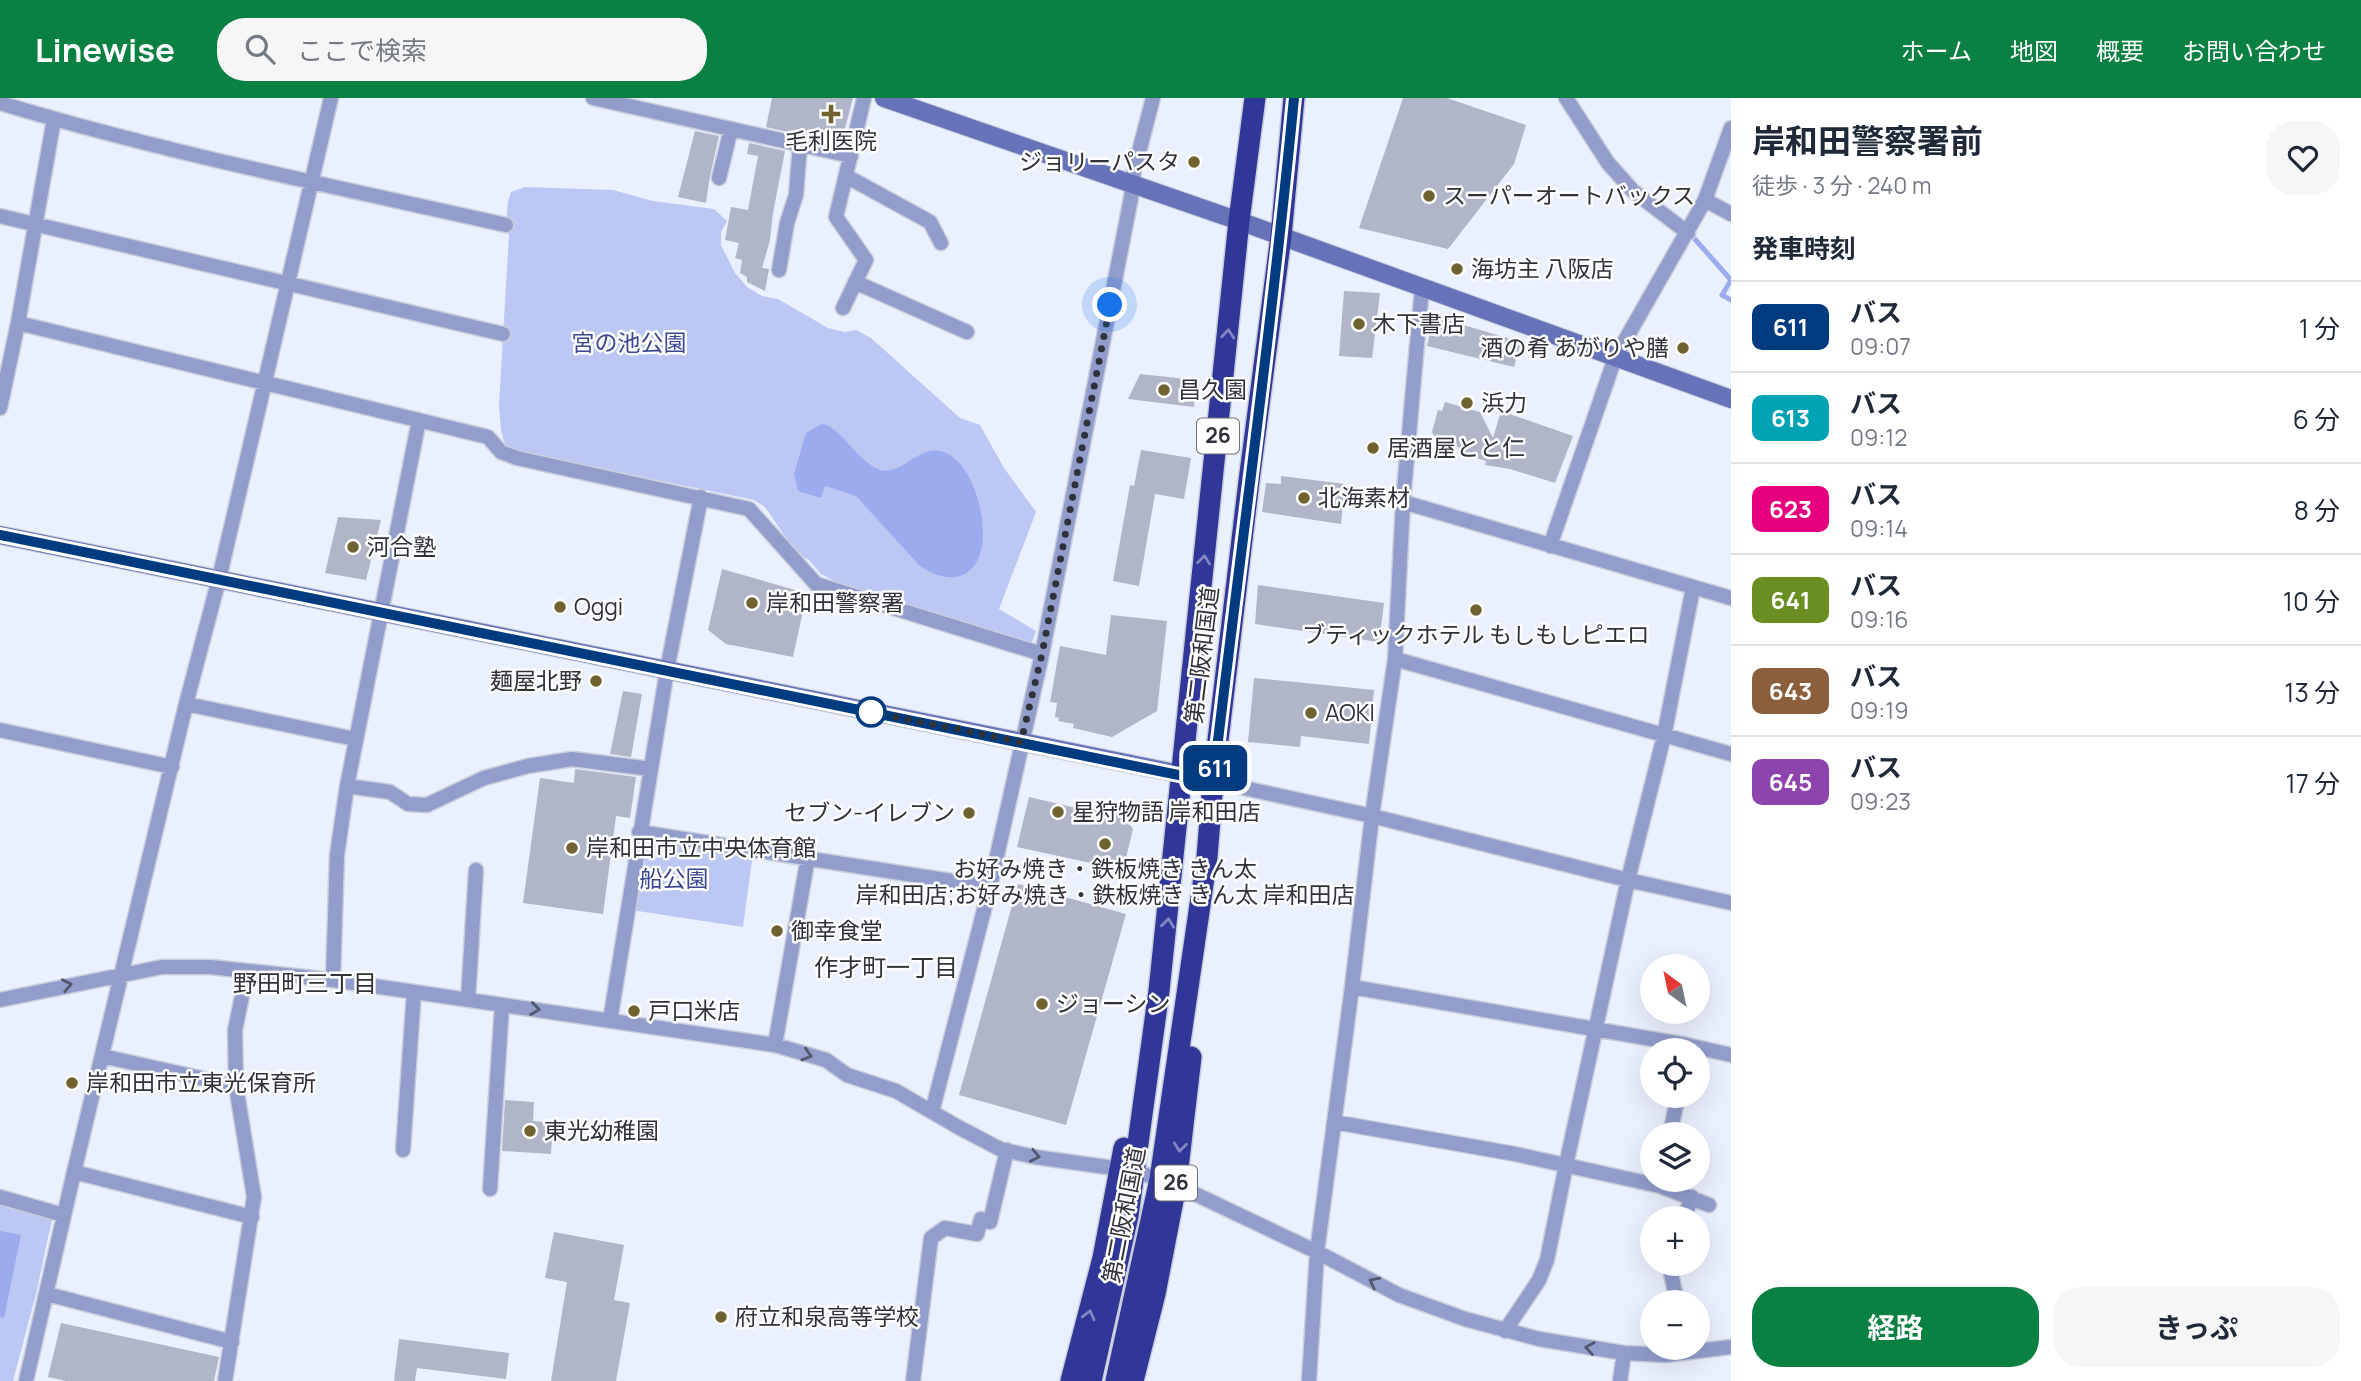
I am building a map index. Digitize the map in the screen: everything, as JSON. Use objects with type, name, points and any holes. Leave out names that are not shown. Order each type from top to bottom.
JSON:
[{"type":"highway","name":"第二阪和国道","points":[[1091,1381],[1128,1216],[1128,1170],[1142,1018],[1159,990],[1169,913],[1180,774],[1239,221],[1255,98]]},
{"type":"highway","name":"第二阪和国道","points":[[1116,1381],[1151,1222],[1168,1182],[1195,1027],[1189,982],[1207,857],[1213,782],[1281,236],[1294,98]]},
{"type":"highway","name":"26","points":[[1071,1381],[1128,1170]]},
{"type":"highway","name":"26","points":[[1133,1381],[1155,1294],[1168,1182]]},
{"type":"street","points":[[26,1381],[63,1215],[186,704],[219,579],[331,98]]},
{"type":"street","points":[[593,98],[851,156]]},
{"type":"street","points":[[843,308],[866,260],[836,217],[864,98]]},
{"type":"street","points":[[884,98],[1239,221],[1731,399]]},
{"type":"street","points":[[932,1112],[990,887],[1042,654],[1133,186],[1133,172],[1153,98]]},
{"type":"street","points":[[1566,98],[1608,163],[1625,182],[1688,233]]},
{"type":"street","points":[[0,103],[54,119],[311,182],[506,225]]},
{"type":"street","points":[[0,408],[54,119]]},
{"type":"street","points":[[1550,545],[1615,359],[1705,200],[1731,128]]},
{"type":"street","points":[[719,178],[731,129]]},
{"type":"street","points":[[779,270],[787,223],[796,195],[800,145]]},
{"type":"street","points":[[846,176],[930,222],[941,243]]},
{"type":"street","points":[[1705,200],[1731,214]]},
{"type":"street","points":[[0,216],[503,334]]},
{"type":"street","points":[[855,282],[967,332]]},
{"type":"street","points":[[1309,1381],[1317,1252],[1372,816],[1395,659],[1403,502],[1422,288]]},
{"type":"street","points":[[18,323],[488,437],[501,452],[517,458],[749,509],[816,584],[1042,654]]},
{"type":"street","points":[[333,980],[337,855],[347,786],[419,420]]},
{"type":"street","points":[[610,1021],[667,670],[701,497]]},
{"type":"street","points":[[1403,502],[1731,598]]},
{"type":"street","points":[[0,535],[1180,774],[1372,816],[1731,903]]},
{"type":"street","points":[[1505,1331],[1539,1280],[1547,1260],[1628,880],[1664,736],[1693,588]]},
{"type":"street","points":[[1395,659],[1731,754]]},
{"type":"street","points":[[186,704],[355,739]]},
{"type":"street","points":[[0,730],[172,767]]},
{"type":"street","points":[[347,786],[390,792],[408,804],[427,805],[484,778],[528,766],[572,759],[651,769]]},
{"type":"street","points":[[639,832],[990,887]]},
{"type":"street","points":[[775,1045],[808,857]]},
{"type":"street","points":[[468,1000],[476,870]]},
{"type":"street","points":[[0,1000],[162,967],[210,967],[333,980],[775,1045],[826,1060],[847,1075],[896,1091],[989,1143],[1007,1150],[1035,1157],[1128,1170],[1168,1182],[1317,1252],[1399,1295],[1505,1331],[1640,1354]]},
{"type":"street","points":[[225,1381],[254,1197],[236,1086],[235,1030],[247,972]]},
{"type":"street","points":[[1352,987],[1640,1038]]},
{"type":"street","points":[[403,1150],[414,992]]},
{"type":"street","points":[[489,1189],[502,1004]]},
{"type":"street","points":[[1710,1051],[1731,1055]]},
{"type":"street","points":[[102,1056],[236,1086]]},
{"type":"street","points":[[1334,1122],[1640,1179]]},
{"type":"street","points":[[913,1381],[931,1238],[946,1228],[977,1234],[981,1219],[990,1222],[1007,1150]]},
{"type":"street","points":[[74,1172],[252,1217]]},
{"type":"street","points":[[1681,1192],[1709,1205]]},
{"type":"street","points":[[0,1197],[63,1215]]},
{"type":"street","points":[[1689,1206],[1692,1197]]},
{"type":"street","points":[[47,1294],[232,1342]]},
{"type":"street","points":[[1710,1348],[1731,1347]]},
{"type":"street","points":[[1620,1381],[1624,1353]]},
{"type":"green space","name":"宮の池公園","points":[[525,187],[613,190],[653,201],[714,209],[727,221],[721,232],[721,245],[735,273],[747,287],[762,296],[778,299],[828,328],[845,332],[856,330],[871,338],[960,418],[980,425],[1004,468],[1036,512],[999,609],[1036,631],[1033,640],[1030,643],[838,583],[821,574],[809,560],[797,554],[765,507],[754,500],[522,452],[505,445],[499,405],[509,234],[505,233],[511,192]]},
{"type":"green space","name":"船公園","points":[[643,837],[753,853],[743,927],[631,910]]},
{"type":"green space","points":[[0,1202],[52,1219],[13,1381],[0,1381]]},
{"type":"shaded area","points":[[822,424],[836,431],[865,460],[880,470],[895,469],[932,451],[952,456],[962,466],[976,495],[983,527],[980,554],[969,571],[954,577],[945,577],[919,565],[856,496],[825,486],[821,498],[798,491],[794,474],[806,433]]},
{"type":"shaded area","points":[[0,1231],[21,1235],[4,1318],[0,1317]]},
{"type":"building","points":[[772,98],[853,98],[841,144],[766,127]]},
{"type":"building","name":"スーパーオートバックス","points":[[1403,98],[1447,98],[1526,125],[1514,164],[1448,249],[1359,228]]},
{"type":"building","points":[[695,131],[719,136],[706,203],[678,197]]},
{"type":"building","points":[[749,143],[785,151],[770,240],[762,268],[769,269],[765,291],[747,282],[747,277],[740,273],[742,260],[735,258],[739,243],[725,240],[731,207],[748,210],[758,156],[747,154]]},
{"type":"building","name":"木下書店","points":[[1344,291],[1380,293],[1372,358],[1339,356]]},
{"type":"building","points":[[1433,316],[1521,342],[1514,367],[1427,346]]},
{"type":"building","name":"昌久園","points":[[1140,374],[1196,380],[1194,407],[1128,399]]},
{"type":"building","points":[[1445,402],[1480,412],[1493,438],[1501,411],[1573,436],[1555,483],[1510,469],[1485,465],[1486,461],[1463,454],[1464,449],[1436,440],[1432,432],[1438,410],[1442,411]]},
{"type":"building","points":[[1141,450],[1191,458],[1184,499],[1155,494],[1139,586],[1113,581],[1130,485],[1134,486]]},
{"type":"building","name":"北海素材","points":[[1281,476],[1345,484],[1341,524],[1262,512],[1266,483],[1281,484]]},
{"type":"building","name":"河合塾","points":[[338,517],[381,520],[366,580],[325,573]]},
{"type":"building","points":[[722,569],[795,590],[805,602],[793,657],[726,644],[708,630]]},
{"type":"building","points":[[1258,585],[1384,603],[1379,642],[1255,624]]},
{"type":"building","points":[[1111,615],[1167,621],[1157,711],[1112,737],[1073,728],[1074,724],[1058,721],[1059,718],[1055,717],[1057,703],[1050,702],[1060,646],[1106,655]]},
{"type":"building","name":"AOKI","points":[[1254,678],[1374,690],[1369,744],[1301,736],[1300,747],[1248,742]]},
{"type":"building","points":[[623,691],[642,694],[631,757],[610,754]]},
{"type":"building","points":[[575,769],[636,777],[630,818],[616,816],[603,914],[523,903],[540,778],[574,783]]},
{"type":"building","points":[[1029,797],[1089,811],[1090,805],[1120,812],[1133,829],[1123,870],[1017,847]]},
{"type":"building","name":"ジョーシン","points":[[1018,884],[1126,914],[1066,1125],[959,1095]]},
{"type":"building","points":[[505,1100],[534,1102],[533,1121],[553,1123],[551,1154],[502,1151]]},
{"type":"building","points":[[554,1232],[624,1245],[614,1300],[630,1303],[616,1381],[551,1381],[567,1282],[545,1278]]},
{"type":"building","points":[[61,1323],[219,1357],[214,1381],[66,1381],[48,1377]]},
{"type":"building","points":[[399,1339],[509,1353],[506,1379],[417,1368],[415,1381],[394,1381]]},
{"type":"waterway","points":[[1693,237],[1731,280],[1722,295],[1731,300]]},
{"type":"bus line","name":"611","points":[[0,535],[1213,782],[1281,236],[1294,98]]},
{"type":"place","name":"毛利医院","points":[[831,114]]},
{"type":"place","name":"ジョリーパスタ","points":[[1194,162]]},
{"type":"place","name":"スーパーオートバックス","points":[[1429,196]]},
{"type":"place","name":"海坊主 八阪店","points":[[1457,269]]},
{"type":"place","name":"木下書店","points":[[1359,324]]},
{"type":"place","name":"酒の肴 あがりや膳","points":[[1683,348]]},
{"type":"place","name":"昌久園","points":[[1164,390]]},
{"type":"place","name":"浜力","points":[[1467,403]]},
{"type":"place","name":"居酒屋とと仁","points":[[1373,448]]},
{"type":"place","name":"北海素材","points":[[1304,498]]},
{"type":"place","name":"河合塾","points":[[353,547]]},
{"type":"place","name":"岸和田警察署","points":[[752,603]]},
{"type":"place","name":"Oggi","points":[[560,607]]},
{"type":"place","name":"ブティックホテル もしもしピエロ","points":[[1476,610]]},
{"type":"place","name":"麺屋北野","points":[[596,681]]},
{"type":"place","name":"AOKI","points":[[1311,713]]},
{"type":"place","name":"星狩物語 岸和田店","points":[[1058,812]]},
{"type":"place","name":"セブン-イレブン","points":[[969,813]]},
{"type":"place","name":"お好み焼き・鉄板焼き きん太 岸和田店;お好み焼き・鉄板焼き きん太 岸和田店","points":[[1105,844]]},
{"type":"place","name":"岸和田市立中央体育館","points":[[572,848]]},
{"type":"place","name":"御幸食堂","points":[[777,931]]},
{"type":"place","name":"ジョーシン","points":[[1042,1004]]},
{"type":"place","name":"戸口米店","points":[[634,1011]]},
{"type":"place","name":"岸和田市立東光保育所","points":[[72,1083]]},
{"type":"place","name":"東光幼稚園","points":[[530,1131]]},
{"type":"place","name":"府立和泉高等学校","points":[[721,1317]]},
{"type":"district","name":"作才町一丁目","points":[[886,968]]},
{"type":"district","name":"野田町三丁目","points":[[305,984]]},
{"type":"route","points":[[871,712],[1021,742],[1042,654],[1110,305]]}]
